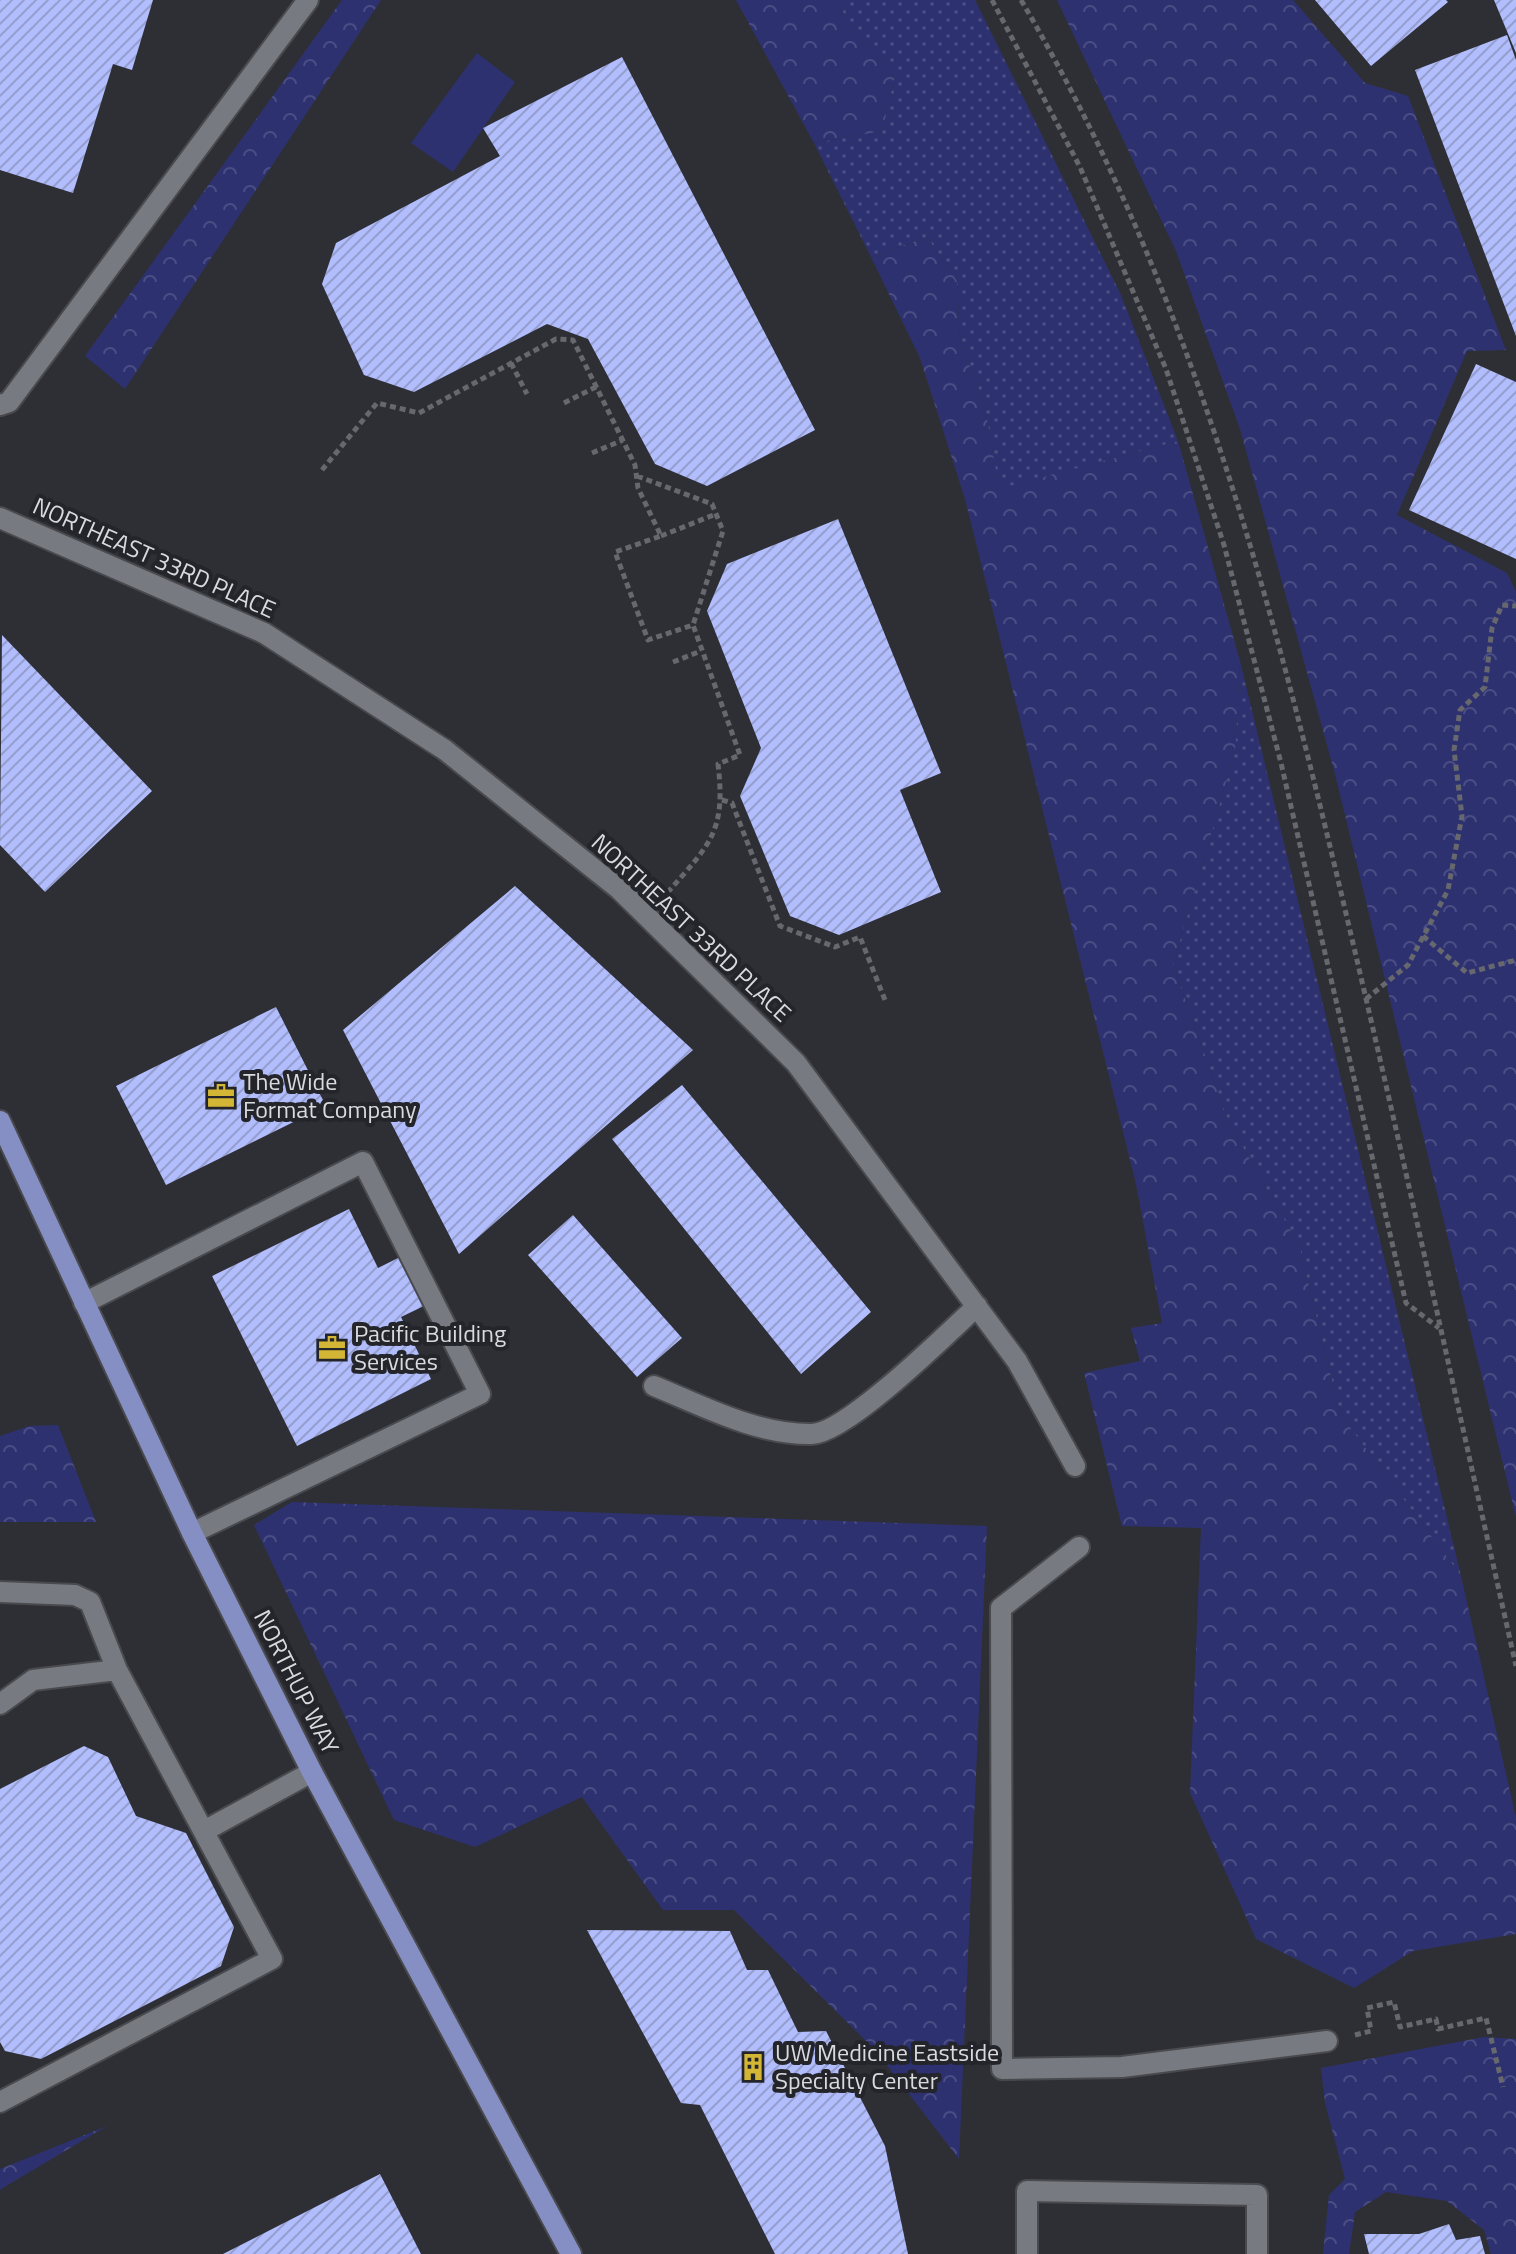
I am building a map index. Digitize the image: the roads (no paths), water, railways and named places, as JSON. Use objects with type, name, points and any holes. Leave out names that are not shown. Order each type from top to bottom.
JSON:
[{"type":"main road","name":"NORTHUP WAY","points":[[0,1121],[192,1533],[312,1772],[571,2254]]},
{"type":"street","points":[[0,405],[9,402],[308,0]]},
{"type":"street","name":"NORTHEAST 33RD PLACE","points":[[0,518],[264,633],[445,750],[619,889],[796,1063],[1017,1361],[1075,1466]]},
{"type":"street","points":[[84,1303],[363,1162],[480,1394],[192,1533]]},
{"type":"street","points":[[654,1386],[757,1427],[815,1434],[848,1419],[977,1306]]},
{"type":"street","points":[[1079,1547],[1001,1608],[1002,2069],[1122,2067],[1327,2041]]},
{"type":"street","points":[[0,1592],[75,1595],[90,1602],[117,1670],[272,1959],[0,2102]]},
{"type":"street","points":[[0,1704],[33,1680],[117,1670]]},
{"type":"street","points":[[204,1831],[312,1772]]},
{"type":"street","points":[[1027,2254],[1027,2191],[1257,2195],[1257,2254]]},
{"type":"place","name":"The Wide Format Company","points":[[221,1096]]},
{"type":"place","name":"Pacific Building Services","points":[[332,1348]]},
{"type":"place","name":"UW Medicine Eastside Specialty Center","points":[[753,2067]]}]
